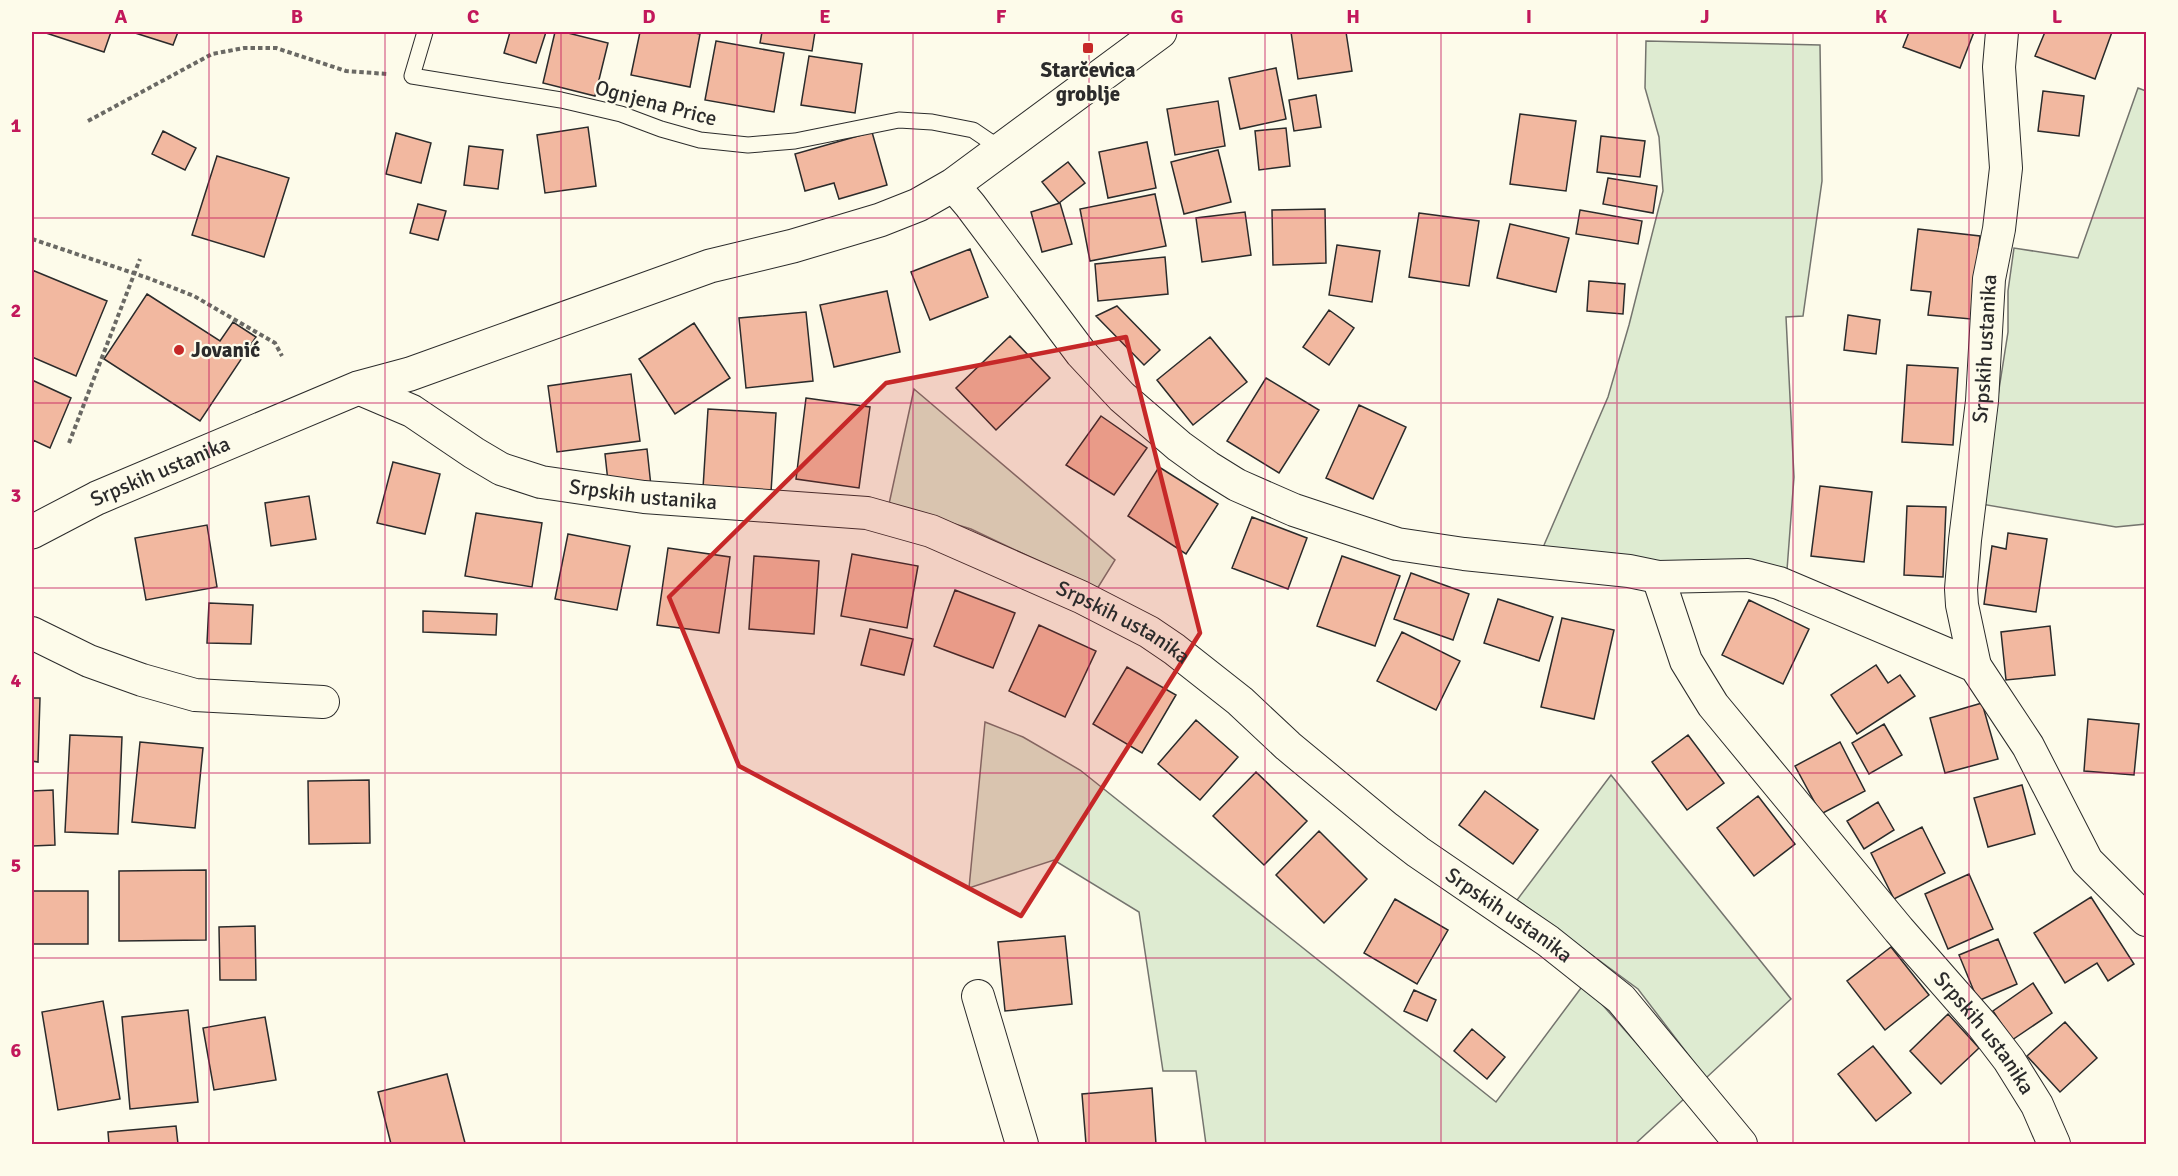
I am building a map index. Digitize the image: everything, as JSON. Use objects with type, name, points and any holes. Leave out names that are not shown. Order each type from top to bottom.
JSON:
[{"type":"street","name":"Srpskih ustanika","points":[[32,532],[97,498],[358,388],[410,374],[710,266],[793,246],[880,220],[918,205],[953,185],[1160,32]]},
{"type":"street","name":"Srpskih ustanika","points":[[2002,32],[1999,67],[2006,168],[1999,229],[1989,279],[1981,412],[1965,540],[1962,605],[1975,666],[2028,746],[2087,861],[2146,920]]},
{"type":"street","points":[[953,185],[1081,353],[1122,397],[1179,446],[1237,485],[1294,510],[1397,544],[1464,554],[1629,571],[1658,577],[1748,576],[1779,584],[1975,666]]},
{"type":"street","name":"Srpskih ustanika","points":[[358,388],[412,411],[501,469],[541,482],[644,497],[867,513],[931,531],[1081,597],[1149,632],[1232,694],[1288,746],[1387,828],[1418,852],[1548,941],[1622,999],[1741,1144]]},
{"type":"street","name":"Srpskih ustanika","points":[[1658,577],[1686,660],[1713,705],[1891,921],[1983,1026],[2009,1060],[2037,1105],[2054,1144]]},
{"type":"street","points":[[32,633],[89,661],[142,680],[195,694],[323,702]]},
{"type":"street","points":[[978,996],[1022,1144]]},
{"type":"lane","points":[[412,76],[425,32]]},
{"type":"lane","name":"Ognjena Price","points":[[412,76],[561,100],[621,114],[700,140],[748,145],[795,141],[899,120],[932,122],[973,130],[1001,149]]},
{"type":"path","points":[[88,121],[212,54],[244,48],[276,48],[346,71],[412,76]]},
{"type":"path","points":[[32,239],[194,297],[275,343],[282,356]]},
{"type":"path","points":[[69,443],[140,260]]},
{"type":"highlighted area","points":[[1126,337],[1200,633],[1021,916],[739,766],[669,597],[886,383]]},
{"type":"green space","points":[[1646,41],[1820,45],[1822,181],[1803,316],[1786,317],[1794,477],[1787,570],[1664,565],[1541,552],[1608,397],[1663,191],[1659,137],[1645,88]]},
{"type":"green space","points":[[2138,88],[2146,91],[2146,524],[2116,527],[1981,504],[2008,332],[2008,291],[2014,248],[2078,258]]},
{"type":"green space","points":[[914,389],[1115,560],[1097,589],[971,529],[889,504]]},
{"type":"green space","points":[[985,722],[1023,737],[1080,770],[1496,1102],[1584,984],[1685,1098],[1635,1144],[1206,1144],[1196,1071],[1163,1071],[1139,912],[1054,860],[969,888]]},
{"type":"green space","points":[[1611,775],[1791,999],[1706,1078],[1638,989],[1517,900]]},
{"type":"building","points":[[43,32],[111,32],[104,52]]},
{"type":"building","points":[[132,32],[178,32],[173,45]]},
{"type":"building","points":[[510,32],[546,32],[536,63],[504,53]]},
{"type":"building","points":[[555,32],[564,32],[608,43],[595,96],[543,83]]},
{"type":"building","points":[[640,32],[700,34],[690,87],[631,75]]},
{"type":"building","points":[[762,32],[815,32],[812,51],[760,43]]},
{"type":"building","points":[[1291,32],[1346,32],[1352,71],[1298,79]]},
{"type":"building","points":[[1909,32],[1974,32],[1960,68],[1903,47]]},
{"type":"building","points":[[2045,32],[2112,32],[2095,79],[2035,56]]},
{"type":"building","points":[[716,41],[784,53],[774,112],[705,100]]},
{"type":"building","points":[[809,56],[862,64],[855,113],[801,105]]},
{"type":"building","points":[[1276,68],[1286,119],[1240,129],[1229,78]]},
{"type":"building","points":[[2043,91],[2084,96],[2079,136],[2038,131]]},
{"type":"building","points":[[1316,95],[1321,127],[1294,131],[1289,100]]},
{"type":"building","points":[[1218,101],[1225,146],[1175,155],[1167,109]]},
{"type":"building","points":[[1520,114],[1576,121],[1566,191],[1510,184]]},
{"type":"building","points":[[588,127],[596,186],[545,193],[537,135]]},
{"type":"building","points":[[1286,128],[1290,166],[1259,170],[1255,131]]},
{"type":"building","points":[[163,131],[196,148],[185,170],[152,154]]},
{"type":"building","points":[[872,132],[887,185],[839,199],[834,183],[805,191],[795,154]]},
{"type":"building","points":[[396,133],[431,143],[421,183],[386,174]]},
{"type":"building","points":[[1601,136],[1645,141],[1640,177],[1597,172]]},
{"type":"building","points":[[1147,142],[1156,188],[1108,198],[1099,152]]},
{"type":"building","points":[[469,146],[503,150],[498,189],[464,185]]},
{"type":"building","points":[[1218,150],[1231,202],[1184,214],[1171,162]]},
{"type":"building","points":[[217,156],[289,178],[264,257],[192,235]]},
{"type":"building","points":[[1068,162],[1085,183],[1059,203],[1042,182]]},
{"type":"building","points":[[1608,178],[1657,186],[1653,213],[1603,204]]},
{"type":"building","points":[[1155,194],[1166,246],[1090,261],[1080,209]]},
{"type":"building","points":[[1060,203],[1072,244],[1042,252],[1031,212]]},
{"type":"building","points":[[418,204],[446,211],[438,240],[410,233]]},
{"type":"building","points":[[1325,209],[1326,263],[1273,265],[1272,210]]},
{"type":"building","points":[[1580,210],[1642,221],[1638,244],[1576,234]]},
{"type":"building","points":[[1245,212],[1251,255],[1202,262],[1196,218]]},
{"type":"building","points":[[1419,213],[1479,221],[1469,286],[1409,277]]},
{"type":"building","points":[[1510,224],[1569,238],[1556,292],[1497,278]]},
{"type":"building","points":[[1918,229],[1980,236],[1971,319],[1928,315],[1931,292],[1911,290]]},
{"type":"building","points":[[1337,245],[1380,251],[1372,302],[1329,295]]},
{"type":"building","points":[[970,249],[988,297],[930,320],[911,272]]},
{"type":"building","points":[[1165,257],[1168,294],[1098,301],[1095,264]]},
{"type":"building","points":[[32,270],[107,301],[76,376],[32,357]]},
{"type":"building","points":[[1589,281],[1625,284],[1623,314],[1587,311]]},
{"type":"building","points":[[887,291],[900,352],[834,367],[820,305]]},
{"type":"building","name":"Jovanić","points":[[147,294],[220,341],[233,322],[256,337],[200,421],[104,359]]},
{"type":"building","points":[[1117,306],[1160,350],[1144,365],[1096,316]]},
{"type":"building","points":[[1329,310],[1354,328],[1329,365],[1303,347]]},
{"type":"building","points":[[806,312],[813,381],[746,388],[739,318]]},
{"type":"building","points":[[1848,315],[1880,320],[1876,354],[1844,350]]},
{"type":"building","points":[[694,323],[730,378],[675,414],[639,359]]},
{"type":"building","points":[[1010,336],[1050,378],[996,430],[956,388]]},
{"type":"building","points":[[1210,337],[1247,382],[1193,425],[1157,380]]},
{"type":"building","points":[[1907,365],[1958,368],[1953,445],[1902,442]]},
{"type":"building","points":[[631,374],[640,441],[557,452],[548,386]]},
{"type":"building","points":[[1266,378],[1319,410],[1279,473],[1227,441]]},
{"type":"building","points":[[32,380],[71,398],[50,448],[33,440],[32,444]]},
{"type":"building","points":[[806,398],[870,407],[859,488],[796,479]]},
{"type":"building","points":[[1359,405],[1406,427],[1373,499],[1326,478]]},
{"type":"building","points":[[708,409],[776,413],[771,492],[703,488]]},
{"type":"building","points":[[1101,416],[1147,448],[1114,495],[1066,465]]},
{"type":"building","points":[[647,449],[651,486],[609,491],[605,454]]},
{"type":"building","points":[[393,462],[440,474],[425,534],[377,523]]},
{"type":"building","points":[[1159,467],[1218,504],[1186,554],[1128,516]]},
{"type":"building","points":[[1820,486],[1872,492],[1864,562],[1811,556]]},
{"type":"building","points":[[309,496],[316,539],[271,546],[265,503]]},
{"type":"building","points":[[1907,506],[1946,507],[1943,577],[1904,575]]},
{"type":"building","points":[[476,513],[542,523],[532,587],[465,576]]},
{"type":"building","points":[[1252,517],[1307,538],[1288,589],[1232,568]]},
{"type":"building","points":[[207,525],[217,587],[146,600],[135,538]]},
{"type":"building","points":[[2008,533],[2047,539],[2036,612],[1984,604],[1992,546],[2006,549]]},
{"type":"building","points":[[568,534],[630,546],[617,610],[555,599]]},
{"type":"building","points":[[668,548],[730,557],[719,633],[657,625]]},
{"type":"building","points":[[852,554],[918,566],[907,628],[841,616]]},
{"type":"building","points":[[754,556],[819,561],[814,634],[749,629]]},
{"type":"building","points":[[1342,556],[1400,576],[1375,646],[1317,626]]},
{"type":"building","points":[[1411,573],[1469,594],[1453,640],[1394,619]]},
{"type":"building","points":[[955,590],[1015,613],[993,668],[934,646]]},
{"type":"building","points":[[1498,599],[1553,617],[1539,661],[1484,643]]},
{"type":"building","points":[[1749,600],[1809,629],[1783,684],[1722,655]]},
{"type":"building","points":[[209,603],[253,605],[251,644],[207,643]]},
{"type":"building","points":[[423,611],[497,614],[496,635],[423,632]]},
{"type":"building","points":[[1562,618],[1614,630],[1594,719],[1541,707]]},
{"type":"building","points":[[1039,625],[1096,651],[1065,717],[1009,691]]},
{"type":"building","points":[[2050,626],[2055,675],[2006,680],[2001,632]]},
{"type":"building","points":[[870,629],[913,639],[904,675],[861,665]]},
{"type":"building","points":[[1402,632],[1460,661],[1436,710],[1377,681]]},
{"type":"building","points":[[1876,665],[1888,683],[1900,675],[1915,696],[1857,734],[1831,695]]},
{"type":"building","points":[[1127,667],[1176,695],[1142,753],[1093,724]]},
{"type":"building","points":[[32,698],[40,698],[38,762],[32,761]]},
{"type":"building","points":[[1982,703],[1998,759],[1945,773],[1930,718]]},
{"type":"building","points":[[2088,719],[2139,724],[2134,775],[2084,771]]},
{"type":"building","points":[[1196,720],[1238,757],[1200,800],[1158,764]]},
{"type":"building","points":[[1884,724],[1902,755],[1869,774],[1852,743]]},
{"type":"building","points":[[70,735],[122,737],[118,834],[65,832]]},
{"type":"building","points":[[1688,735],[1724,783],[1687,810],[1652,762]]},
{"type":"building","points":[[140,742],[203,748],[195,828],[132,822]]},
{"type":"building","points":[[1840,742],[1865,791],[1821,814],[1795,766]]},
{"type":"building","points":[[1256,772],[1307,821],[1264,865],[1213,816]]},
{"type":"building","points":[[369,780],[370,843],[309,844],[308,781]]},
{"type":"building","points":[[2022,785],[2035,834],[1988,847],[1974,798]]},
{"type":"building","points":[[53,790],[55,845],[32,846],[32,791]]},
{"type":"building","points":[[1485,791],[1538,830],[1513,864],[1459,825]]},
{"type":"building","points":[[1758,796],[1795,844],[1754,876],[1717,828]]},
{"type":"building","points":[[1878,802],[1894,830],[1864,849],[1847,821]]},
{"type":"building","points":[[1922,827],[1945,873],[1894,899],[1871,853]]},
{"type":"building","points":[[1319,831],[1367,879],[1324,923],[1276,875]]},
{"type":"building","points":[[206,870],[206,940],[119,941],[119,871]]},
{"type":"building","points":[[1969,874],[1993,929],[1948,949],[1925,894]]},
{"type":"building","points":[[33,891],[88,891],[88,944],[33,944]]},
{"type":"building","points":[[2091,897],[2134,964],[2108,981],[2097,963],[2065,983],[2034,933]]},
{"type":"building","points":[[1395,899],[1448,930],[1417,984],[1364,953]]},
{"type":"building","points":[[255,926],[256,980],[220,980],[219,927]]},
{"type":"building","points":[[1065,936],[1072,1004],[1005,1011],[998,942]]},
{"type":"building","points":[[1998,939],[2017,984],[1978,1001],[1959,955]]},
{"type":"building","points":[[1891,947],[1929,995],[1885,1030],[1847,981]]},
{"type":"building","points":[[2033,983],[2052,1013],[2012,1040],[1993,1011]]},
{"type":"building","points":[[1414,990],[1436,1000],[1427,1021],[1404,1011]]},
{"type":"building","points":[[103,1001],[120,1099],[58,1110],[42,1012]]},
{"type":"building","points":[[188,1010],[198,1102],[130,1109],[122,1017]]},
{"type":"building","points":[[1948,1014],[1979,1048],[1941,1084],[1910,1051]]},
{"type":"building","points":[[265,1017],[276,1080],[214,1090],[203,1028]]},
{"type":"building","points":[[2065,1022],[2097,1058],[2060,1092],[2027,1056]]},
{"type":"building","points":[[1472,1029],[1505,1057],[1487,1079],[1454,1051]]},
{"type":"building","points":[[1873,1046],[1911,1093],[1876,1121],[1838,1074]]},
{"type":"building","points":[[447,1074],[465,1143],[391,1144],[378,1092]]},
{"type":"building","points":[[1152,1088],[1156,1144],[1086,1144],[1082,1094]]},
{"type":"building","points":[[176,1126],[178,1144],[109,1144],[108,1132]]},
{"type":"place","name":"Starčevica groblje","points":[[1088,48]]},
{"type":"place","name":"Jovanić","points":[[179,350]]}]
